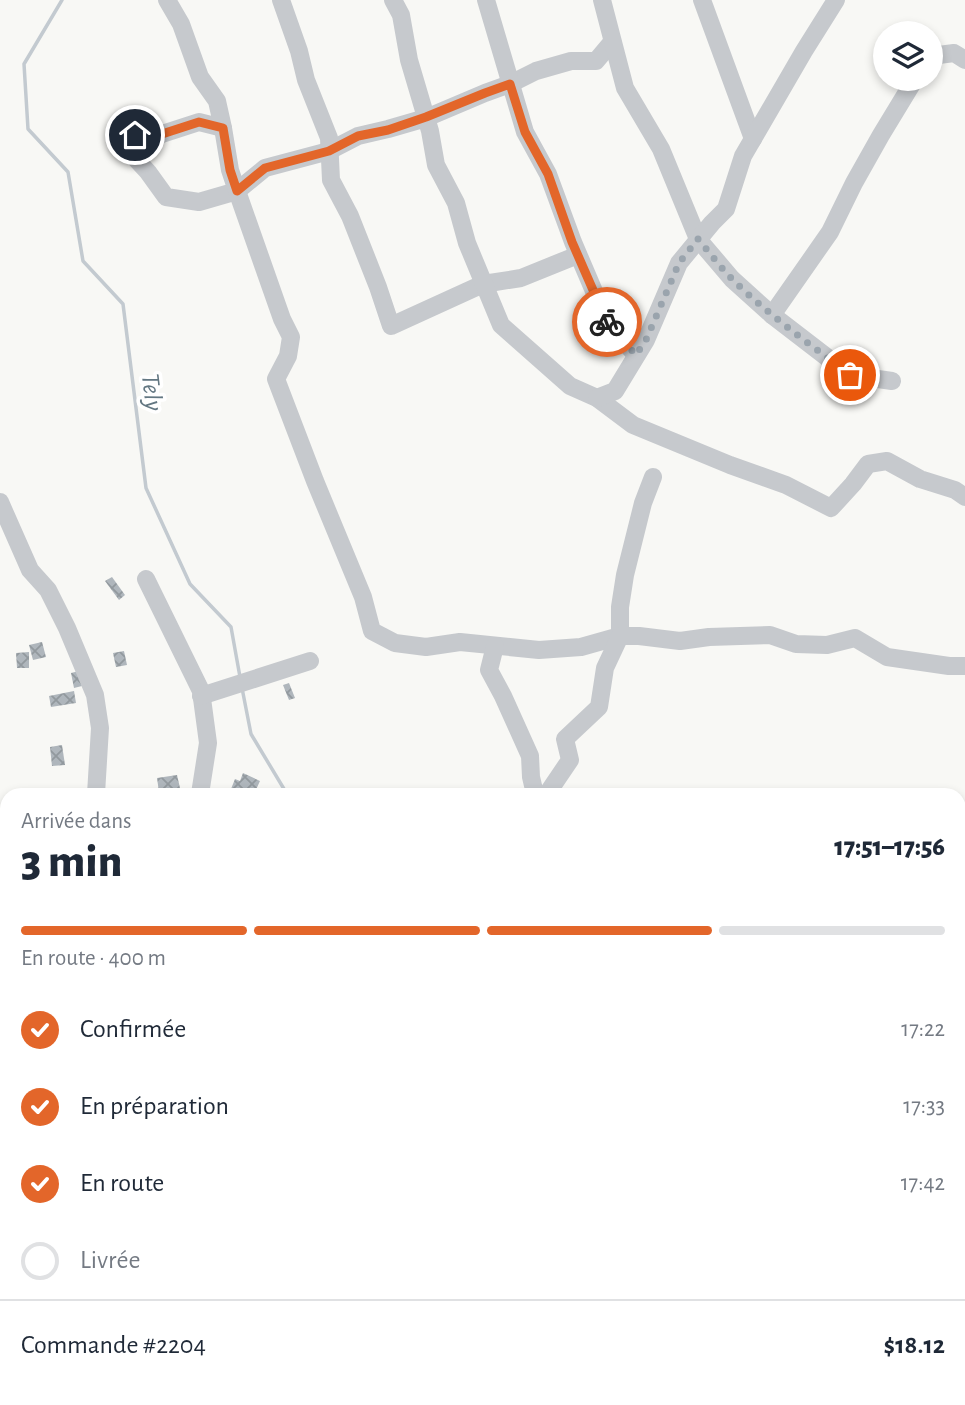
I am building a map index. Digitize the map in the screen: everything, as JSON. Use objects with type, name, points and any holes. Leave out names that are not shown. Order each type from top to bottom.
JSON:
[{"type":"street","points":[[167,0],[181,24],[200,76],[217,101],[230,170],[282,319],[292,337],[288,356],[276,379],[363,597],[372,631],[395,643],[426,647],[460,642],[539,650],[581,647],[620,636],[680,641],[770,635],[796,644],[827,645],[855,638],[887,657],[965,666]]},
{"type":"street","points":[[281,0],[306,80],[329,138],[331,180],[350,216],[391,326],[482,284],[521,278],[578,255]]},
{"type":"street","points":[[393,0],[401,15],[409,60],[426,117],[436,165],[456,203],[482,284],[501,325],[570,386],[597,398],[633,425],[730,466],[786,485],[831,508],[867,464],[887,461],[920,479],[956,490],[965,497]]},
{"type":"street","points":[[485,0],[525,132],[548,174],[578,255],[608,324],[636,355]]},
{"type":"street","points":[[602,0],[625,88],[660,149],[698,239],[732,279],[772,315],[850,375],[892,381]]},
{"type":"street","points":[[702,0],[753,139]]},
{"type":"street","points":[[597,398],[615,391],[646,340],[679,263],[726,209],[743,156],[836,0]]},
{"type":"street","points":[[223,128],[199,122],[162,134],[135,135],[123,145],[166,197],[199,202],[237,191],[265,168],[329,151],[358,136],[388,130],[426,117],[536,71],[571,61],[596,61],[612,42]]},
{"type":"street","points":[[943,54],[954,53],[965,60]]},
{"type":"street","points":[[772,315],[830,232],[874,146],[908,91]]},
{"type":"street","points":[[551,788],[570,760],[565,739],[599,707],[605,668],[620,636],[620,607],[625,575],[643,503],[653,477]]},
{"type":"street","points":[[0,502],[30,570],[48,590],[67,628],[95,695],[100,728],[96,788]]},
{"type":"street","points":[[146,579],[201,691],[208,743],[201,788]]},
{"type":"street","points":[[495,646],[489,670],[530,755],[534,788]]},
{"type":"street","points":[[201,696],[310,662]]},
{"type":"building","points":[[112,577],[125,595],[119,600],[105,581]]},
{"type":"building","points":[[42,642],[46,657],[33,660],[29,645]]},
{"type":"building","points":[[124,651],[127,665],[116,667],[113,653]]},
{"type":"building","points":[[29,652],[29,668],[17,668],[16,653]]},
{"type":"building","points":[[79,671],[82,686],[74,688],[71,673]]},
{"type":"building","points":[[289,683],[295,698],[289,700],[283,685]]},
{"type":"building","points":[[74,691],[76,703],[51,707],[49,696]]},
{"type":"building","points":[[62,745],[65,765],[52,766],[50,747]]},
{"type":"building","points":[[243,773],[260,781],[257,788],[231,788],[235,779],[240,781]]},
{"type":"building","points":[[177,775],[180,788],[158,788],[157,778]]},
{"type":"waterway","name":"Tely","points":[[62,0],[24,64],[28,129],[68,172],[83,261],[123,304],[146,488],[190,584],[231,627],[240,677]]},
{"type":"waterway","name":"Tely","points":[[242,688],[251,734],[283,788]]},
{"type":"way so far","points":[[607,322],[636,355],[646,340],[679,263],[698,239],[752,298],[850,375]]},
{"type":"route","points":[[135,135],[162,134],[199,122],[223,128],[230,170],[237,191],[265,168],[329,151],[358,136],[388,130],[426,117],[510,84],[525,132],[548,174],[572,242],[607,322]]}]
